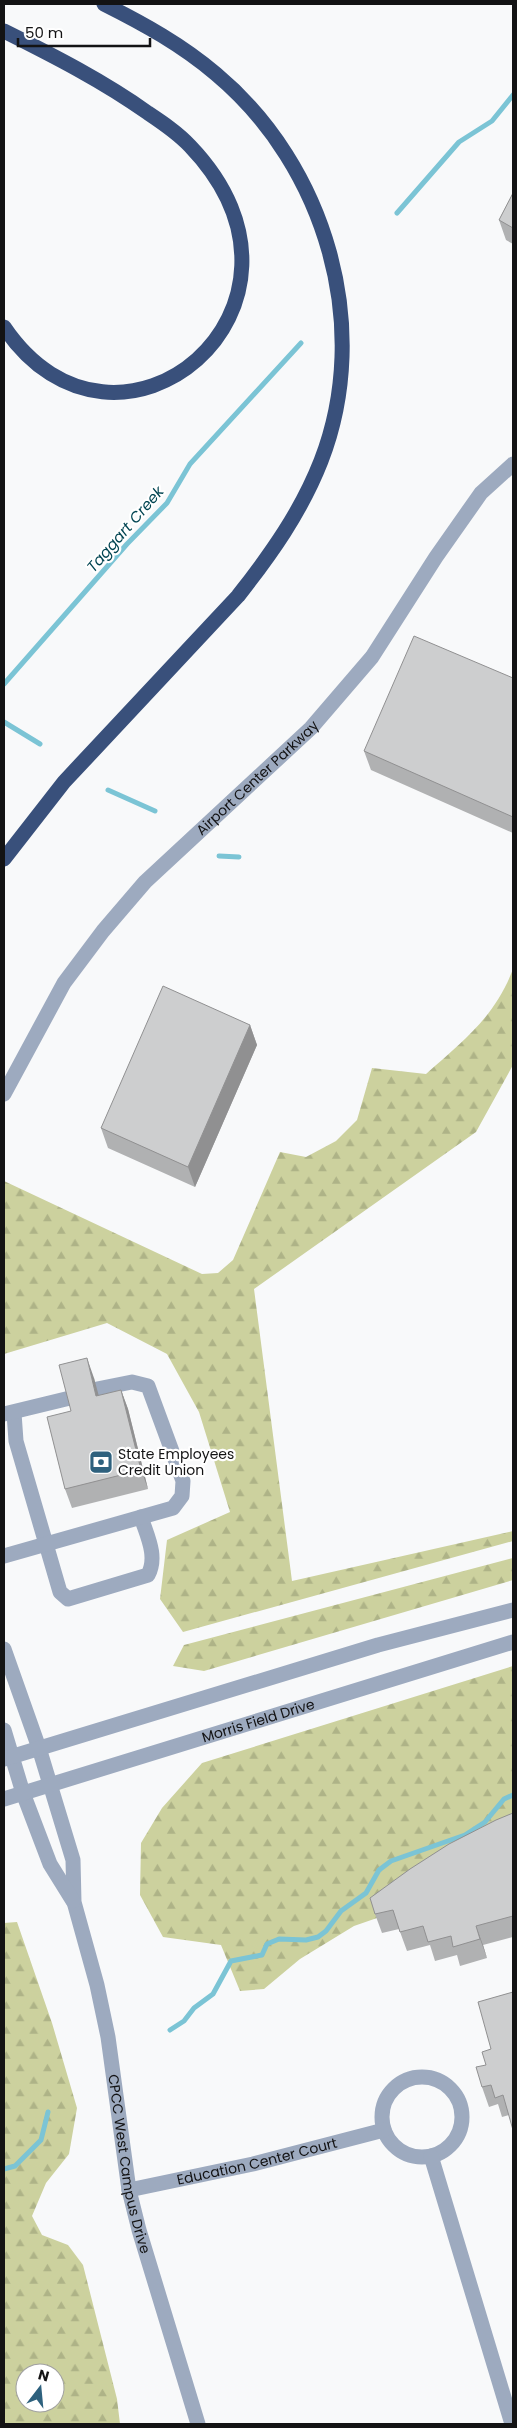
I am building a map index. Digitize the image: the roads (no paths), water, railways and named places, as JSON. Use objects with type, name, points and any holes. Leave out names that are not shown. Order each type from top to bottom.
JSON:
[{"type":"highway","points":[[4,860],[64,782],[238,596],[264,564],[292,522],[306,494],[328,441],[338,396],[342,338],[341,313],[335,272],[316,210],[297,172],[276,138],[250,107],[217,74],[158,32],[104,4]]},
{"type":"highway","points":[[4,31],[116,91],[189,145],[208,167],[224,194],[234,217],[240,243],[242,269],[234,307],[226,327],[211,348],[193,365],[147,388],[122,392],[96,390],[72,384],[55,376],[31,359],[4,327]]},
{"type":"street","name":"Airport Center Parkway","points":[[4,1094],[64,983],[104,931],[145,882],[311,728],[372,657],[436,557],[482,493],[513,464]]},
{"type":"street","points":[[4,1556],[173,1508],[182,1496],[184,1481],[148,1386],[132,1382],[97,1389]]},
{"type":"street","points":[[70,1398],[9,1414],[60,1592],[68,1599],[148,1575],[152,1568],[153,1556],[141,1517]]},
{"type":"street","points":[[8,1758],[378,1645],[513,1610]]},
{"type":"street","name":"Morris Field Drive","points":[[4,1799],[513,1642]]},
{"type":"street","points":[[4,1649],[39,1748]]},
{"type":"street","points":[[4,1730],[8,1758],[23,1793]]},
{"type":"street","name":"CPCC West Campus Drive","points":[[39,1748],[73,1860],[74,1902],[98,1985],[108,2037],[130,2190],[139,2230],[198,2424]]},
{"type":"street","name":"CPCC West Campus Drive","points":[[23,1793],[50,1864],[74,1902]]},
{"type":"street","points":[[419,2077],[432,2078],[444,2084],[454,2093],[460,2104],[461,2124],[453,2142],[443,2151],[431,2156],[418,2157],[405,2154],[394,2146],[384,2130],[382,2110],[386,2098],[394,2087],[406,2080],[419,2077]]},
{"type":"street","name":"Education Center Court","points":[[130,2190],[253,2164],[384,2130]]},
{"type":"street","points":[[431,2156],[512,2424]]},
{"type":"waterway","name":"Taggart Creek","points":[[397,213],[459,142],[492,121],[513,95]]},
{"type":"waterway","name":"Taggart Creek","points":[[4,684],[127,544],[167,503],[190,464],[301,343]]},
{"type":"waterway","points":[[4,722],[40,744]]},
{"type":"waterway","points":[[108,790],[155,811]]},
{"type":"waterway","points":[[219,856],[239,857]]},
{"type":"waterway","points":[[170,2030],[184,2021],[194,2008],[213,1994],[231,1961],[262,1955],[267,1944],[279,1939],[306,1940],[318,1937],[326,1931],[341,1911],[366,1893],[379,1870],[391,1861],[465,1835],[485,1822],[504,1799],[513,1795]]},
{"type":"waterway","points":[[4,2169],[15,2166],[41,2140],[48,2112]]},
{"type":"place","name":"State Employees Credit Union","points":[[101,1462]]}]
